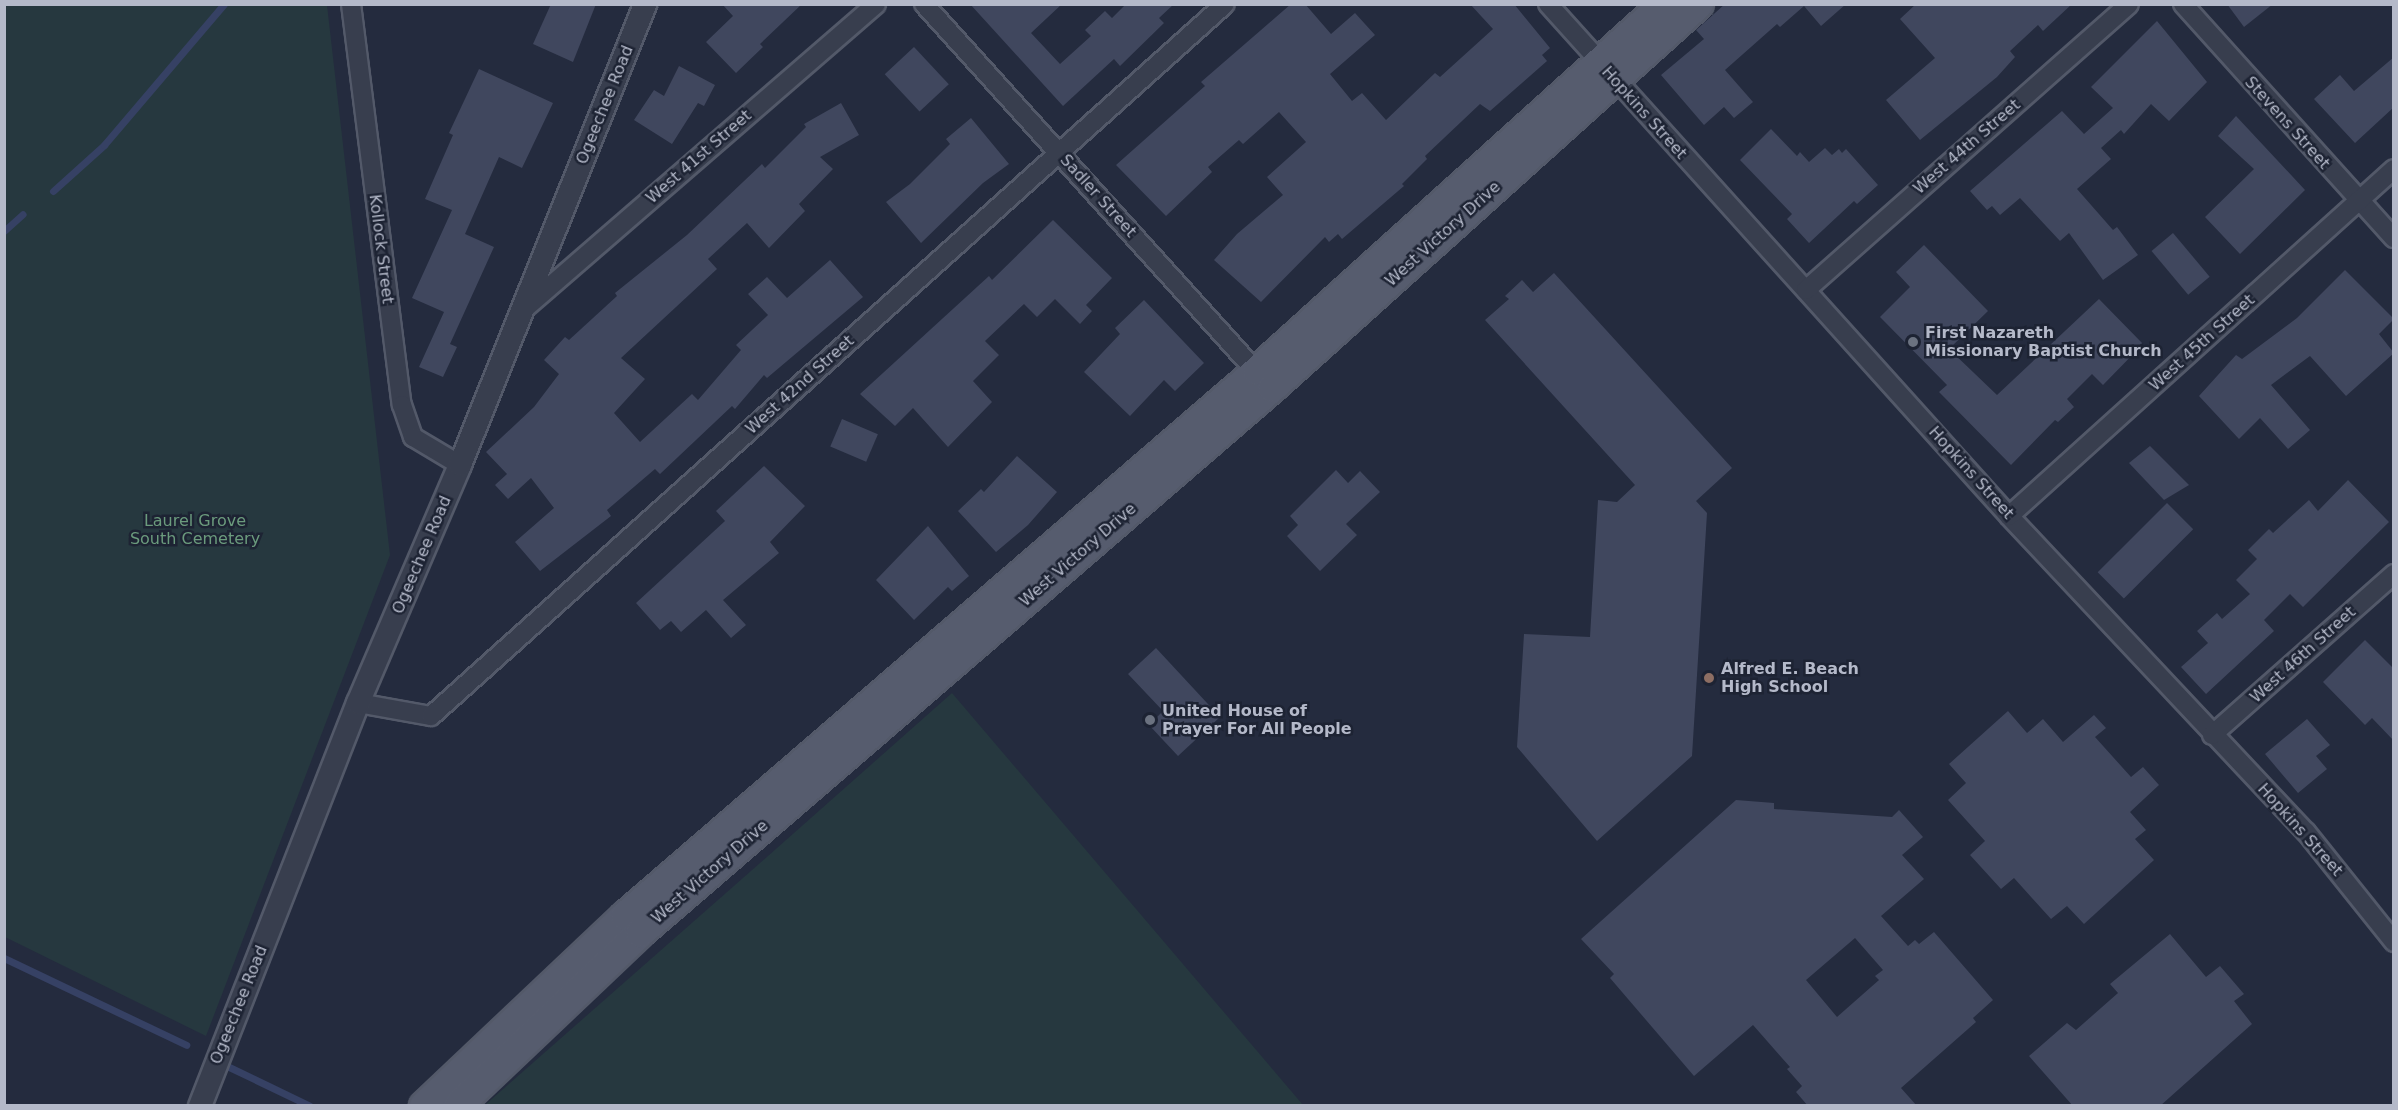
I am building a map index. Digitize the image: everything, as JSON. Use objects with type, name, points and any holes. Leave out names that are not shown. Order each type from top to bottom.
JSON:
[{"type":"main road","name":"West Victory Drive","points":[[1607,71],[1664,4]]},
{"type":"main road","name":"West Victory Drive","points":[[458,1106],[640,933],[1264,380],[1607,71],[1699,4]]},
{"type":"main road","name":"West Victory Drive","points":[[424,1106],[625,916],[1264,380]]},
{"type":"street","name":"Kollock Street","points":[[351,4],[402,405],[413,437],[460,465]]},
{"type":"street","name":"Ogeechee Road","points":[[200,1106],[358,703],[460,465],[645,4]]},
{"type":"street","name":"West 41st Street","points":[[523,310],[876,4]]},
{"type":"street","name":"Sadler Street","points":[[924,4],[1264,380]]},
{"type":"street","name":"West 42nd Street","points":[[358,703],[431,716],[1225,4]]},
{"type":"street","name":"Hopkins Street","points":[[1548,4],[2009,516],[2212,735],[2306,832],[2393,941]]},
{"type":"street","name":"West 44th Street","points":[[1806,290],[2128,4]]},
{"type":"street","name":"Stevens Street","points":[[2183,4],[2394,238]]},
{"type":"street","name":"West 45th Street","points":[[2009,516],[2394,169]]},
{"type":"street","name":"West 46th Street","points":[[2212,735],[2394,574]]},
{"type":"green space","name":"Laurel Grove South Cemetery","points":[[4,5],[327,5],[390,555],[206,1036],[5,937]]},
{"type":"green space","points":[[952,693],[1303,1105],[485,1105],[768,856]]},
{"type":"building","points":[[551,4],[596,4],[573,62],[533,44]]},
{"type":"building","points":[[722,4],[802,4],[760,44],[763,47],[736,73],[706,42],[733,16]]},
{"type":"building","points":[[970,4],[1062,4],[1031,33],[1060,64],[1091,36],[1085,30],[1105,11],[1112,18],[1126,4],[1174,4],[1159,18],[1164,23],[1120,66],[1114,59],[1063,106]]},
{"type":"building","points":[[1291,4],[1305,4],[1331,34],[1355,13],[1375,35],[1330,74],[1352,101],[1362,93],[1386,120],[1435,73],[1440,77],[1493,29],[1470,4],[1514,4],[1550,48],[1542,55],[1547,61],[1490,111],[1480,104],[1425,156],[1427,159],[1402,184],[1404,186],[1342,239],[1338,234],[1329,242],[1325,237],[1261,302],[1214,260],[1237,234],[1283,195],[1267,177],[1306,142],[1279,112],[1243,144],[1239,140],[1208,167],[1212,172],[1166,216],[1116,165],[1205,86],[1201,82]]},
{"type":"building","points":[[1725,4],[1846,4],[1821,26],[1804,6],[1780,27],[1777,24],[1725,70],[1753,102],[1734,118],[1724,107],[1704,125],[1661,75],[1704,39],[1696,30]]},
{"type":"building","points":[[1916,4],[2072,4],[2043,31],[2038,25],[2010,51],[2015,57],[1997,77],[1920,140],[1886,100],[1935,58],[1900,19]]},
{"type":"building","points":[[2227,4],[2273,4],[2244,27]]},
{"type":"building","points":[[2157,21],[2207,82],[2169,121],[2151,104],[2124,134],[2121,130],[2101,148],[2111,159],[2077,189],[2113,230],[2117,227],[2138,255],[2103,280],[2069,233],[2060,241],[2020,198],[2000,215],[1992,206],[1987,210],[1970,191],[2062,111],[2084,134],[2113,108],[2091,87]]},
{"type":"building","points":[[914,47],[949,84],[920,112],[885,74]]},
{"type":"building","points":[[2394,57],[2394,107],[2355,143],[2314,99],[2340,75],[2354,91]]},
{"type":"building","points":[[679,66],[715,85],[704,106],[698,103],[672,144],[634,120],[654,90],[664,96]]},
{"type":"building","points":[[479,69],[553,103],[522,168],[499,157],[465,234],[494,247],[450,344],[457,347],[443,377],[419,367],[444,312],[412,298],[452,210],[425,199],[453,135],[449,133]]},
{"type":"building","points":[[841,103],[859,135],[820,157],[833,169],[799,204],[805,211],[769,248],[747,223],[708,259],[717,269],[621,358],[645,379],[614,413],[640,442],[692,394],[698,400],[741,350],[736,345],[768,315],[748,294],[767,277],[787,298],[830,260],[863,297],[767,378],[764,375],[735,409],[732,406],[660,474],[655,469],[607,510],[611,516],[540,571],[515,542],[554,508],[531,478],[508,499],[495,485],[507,474],[486,452],[534,407],[559,374],[544,360],[565,337],[569,340],[617,296],[615,293],[687,235],[762,164],[765,168],[806,127],[804,124]]},
{"type":"building","points":[[2236,116],[2305,190],[2240,254],[2205,217],[2254,169],[2218,136]]},
{"type":"building","points":[[971,118],[1009,164],[983,183],[921,243],[886,202],[910,184],[950,144],[946,139]]},
{"type":"building","points":[[1771,129],[1797,156],[1800,152],[1809,162],[1825,148],[1832,155],[1839,149],[1842,153],[1846,149],[1878,185],[1857,204],[1854,201],[1809,243],[1787,219],[1792,214],[1740,160]]},
{"type":"building","points":[[1053,220],[1112,278],[1086,305],[1092,311],[1080,324],[1055,299],[1037,317],[1024,304],[985,341],[999,355],[973,381],[992,402],[948,447],[913,408],[895,426],[860,394],[989,276],[992,280]]},
{"type":"building","points":[[2173,233],[2210,277],[2188,295],[2152,251]]},
{"type":"building","points":[[1924,245],[1988,311],[1949,349],[1997,395],[2099,299],[2143,344],[2103,385],[2092,374],[2067,399],[2074,407],[2058,422],[2055,420],[2011,465],[1939,392],[1947,385],[1880,317],[1910,287],[1896,272]]},
{"type":"building","points":[[2345,270],[2394,319],[2379,334],[2394,353],[2346,396],[2310,356],[2271,385],[2310,430],[2288,449],[2260,418],[2239,439],[2199,396],[2236,355],[2242,359],[2297,318]]},
{"type":"building","points":[[1554,273],[1732,468],[1696,501],[1707,513],[1692,756],[1597,841],[1517,747],[1524,634],[1590,637],[1598,500],[1617,502],[1635,485],[1485,320],[1509,299],[1505,296],[1522,280],[1533,292]]},
{"type":"building","points":[[1144,300],[1204,363],[1175,391],[1164,380],[1130,416],[1084,372],[1120,334],[1115,328]]},
{"type":"building","points":[[842,419],[878,434],[866,462],[830,447]]},
{"type":"building","points":[[2150,446],[2189,485],[2164,500],[2129,463]]},
{"type":"building","points":[[1017,456],[1057,492],[1028,525],[996,552],[958,511],[981,489],[984,492]]},
{"type":"building","points":[[764,466],[805,506],[770,542],[779,553],[723,600],[746,625],[731,638],[706,610],[681,632],[671,621],[660,630],[636,603],[725,521],[716,511]]},
{"type":"building","points":[[1336,470],[1348,483],[1360,471],[1380,492],[1346,524],[1357,535],[1320,571],[1287,536],[1298,525],[1290,516]]},
{"type":"building","points":[[2348,480],[2389,522],[2303,607],[2290,594],[2264,620],[2274,631],[2206,694],[2181,667],[2208,643],[2197,631],[2217,613],[2222,619],[2250,594],[2236,580],[2257,559],[2248,550],[2269,529],[2273,533],[2309,500],[2318,511]]},
{"type":"building","points":[[2167,503],[2193,529],[2124,598],[2098,572]]},
{"type":"building","points":[[928,526],[969,576],[952,591],[948,587],[914,620],[876,580]]},
{"type":"building","points":[[2365,640],[2394,669],[2394,741],[2372,718],[2365,725],[2323,682]]},
{"type":"building","points":[[1156,648],[1220,717],[1178,756],[1149,725],[1163,711],[1128,674]]},
{"type":"building","points":[[2008,711],[2027,733],[2043,719],[2063,742],[2094,715],[2106,728],[2095,737],[2131,777],[2143,767],[2159,785],[2130,812],[2146,830],[2135,839],[2154,860],[2084,924],[2067,906],[2051,919],[2014,878],[2001,889],[1970,855],[1985,841],[1948,800],[1966,783],[1949,764]]},
{"type":"building","points":[[2307,719],[2330,745],[2316,756],[2327,769],[2298,793],[2265,754]]},
{"type":"building","points":[[1736,800],[1774,803],[1774,809],[1892,817],[1899,810],[1923,837],[1902,855],[1924,879],[1881,916],[1908,946],[1915,940],[1919,944],[1934,932],[1993,1000],[1973,1018],[1976,1022],[1901,1088],[1917,1106],[1808,1106],[1796,1092],[1802,1086],[1787,1069],[1790,1067],[1753,1025],[1694,1076],[1610,978],[1614,974],[1581,939]],"holes":[[[1855,938],[1883,970],[1875,976],[1879,980],[1837,1017],[1806,980]]]},
{"type":"building","points":[[2170,934],[2206,977],[2220,966],[2244,994],[2234,1001],[2252,1024],[2160,1106],[2073,1106],[2029,1056],[2067,1023],[2076,1030],[2118,993],[2110,984]]},
{"type":"waterway","points":[[53,191],[104,145],[224,4]]},
{"type":"waterway","points":[[4,231],[23,214]]},
{"type":"waterway","points":[[4,958],[186,1045]]},
{"type":"waterway","points":[[227,1066],[310,1106]]},
{"type":"place","name":"First Nazareth Missionary Baptist Church","points":[[1913,342]]},
{"type":"place","name":"Alfred E. Beach High School","points":[[1709,678]]},
{"type":"place","name":"United House of Prayer For All People","points":[[1150,720]]}]
